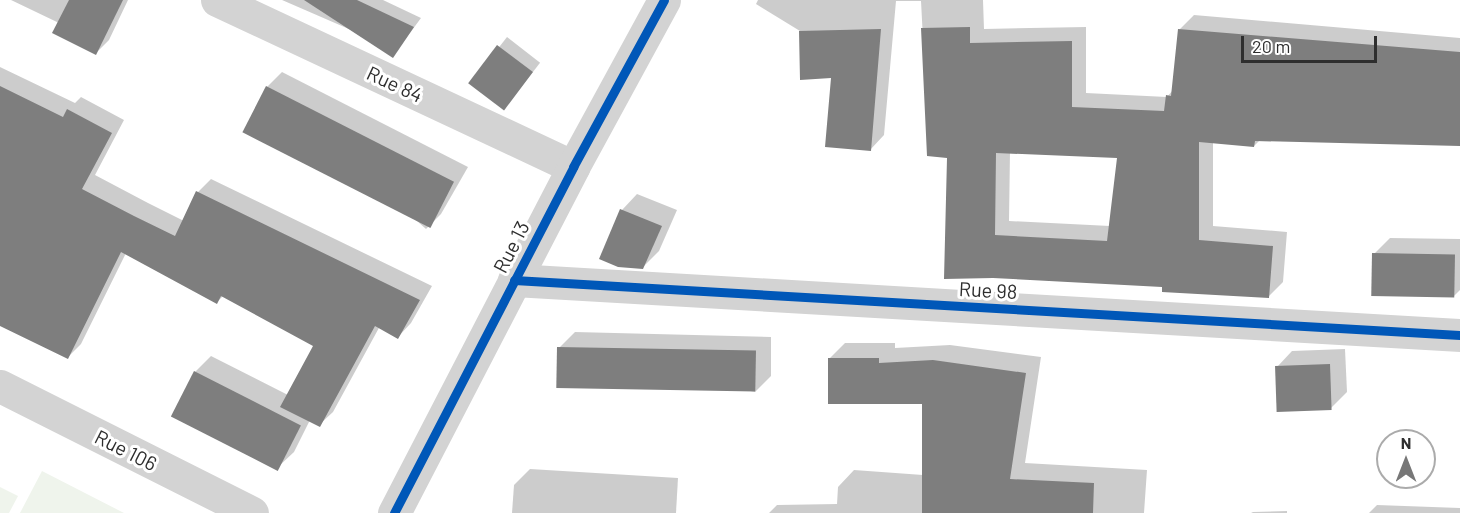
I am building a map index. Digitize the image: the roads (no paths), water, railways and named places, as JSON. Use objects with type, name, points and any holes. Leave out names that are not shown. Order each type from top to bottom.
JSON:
[{"type":"street","name":"Rue 84","points":[[217,0],[573,167]]},
{"type":"street","name":"Rue 13","points":[[394,513],[573,167],[664,0]]},
{"type":"street","name":"Rue 98","points":[[514,280],[1460,335]]},
{"type":"street","name":"Rue 106","points":[[0,386],[252,513]]}]
